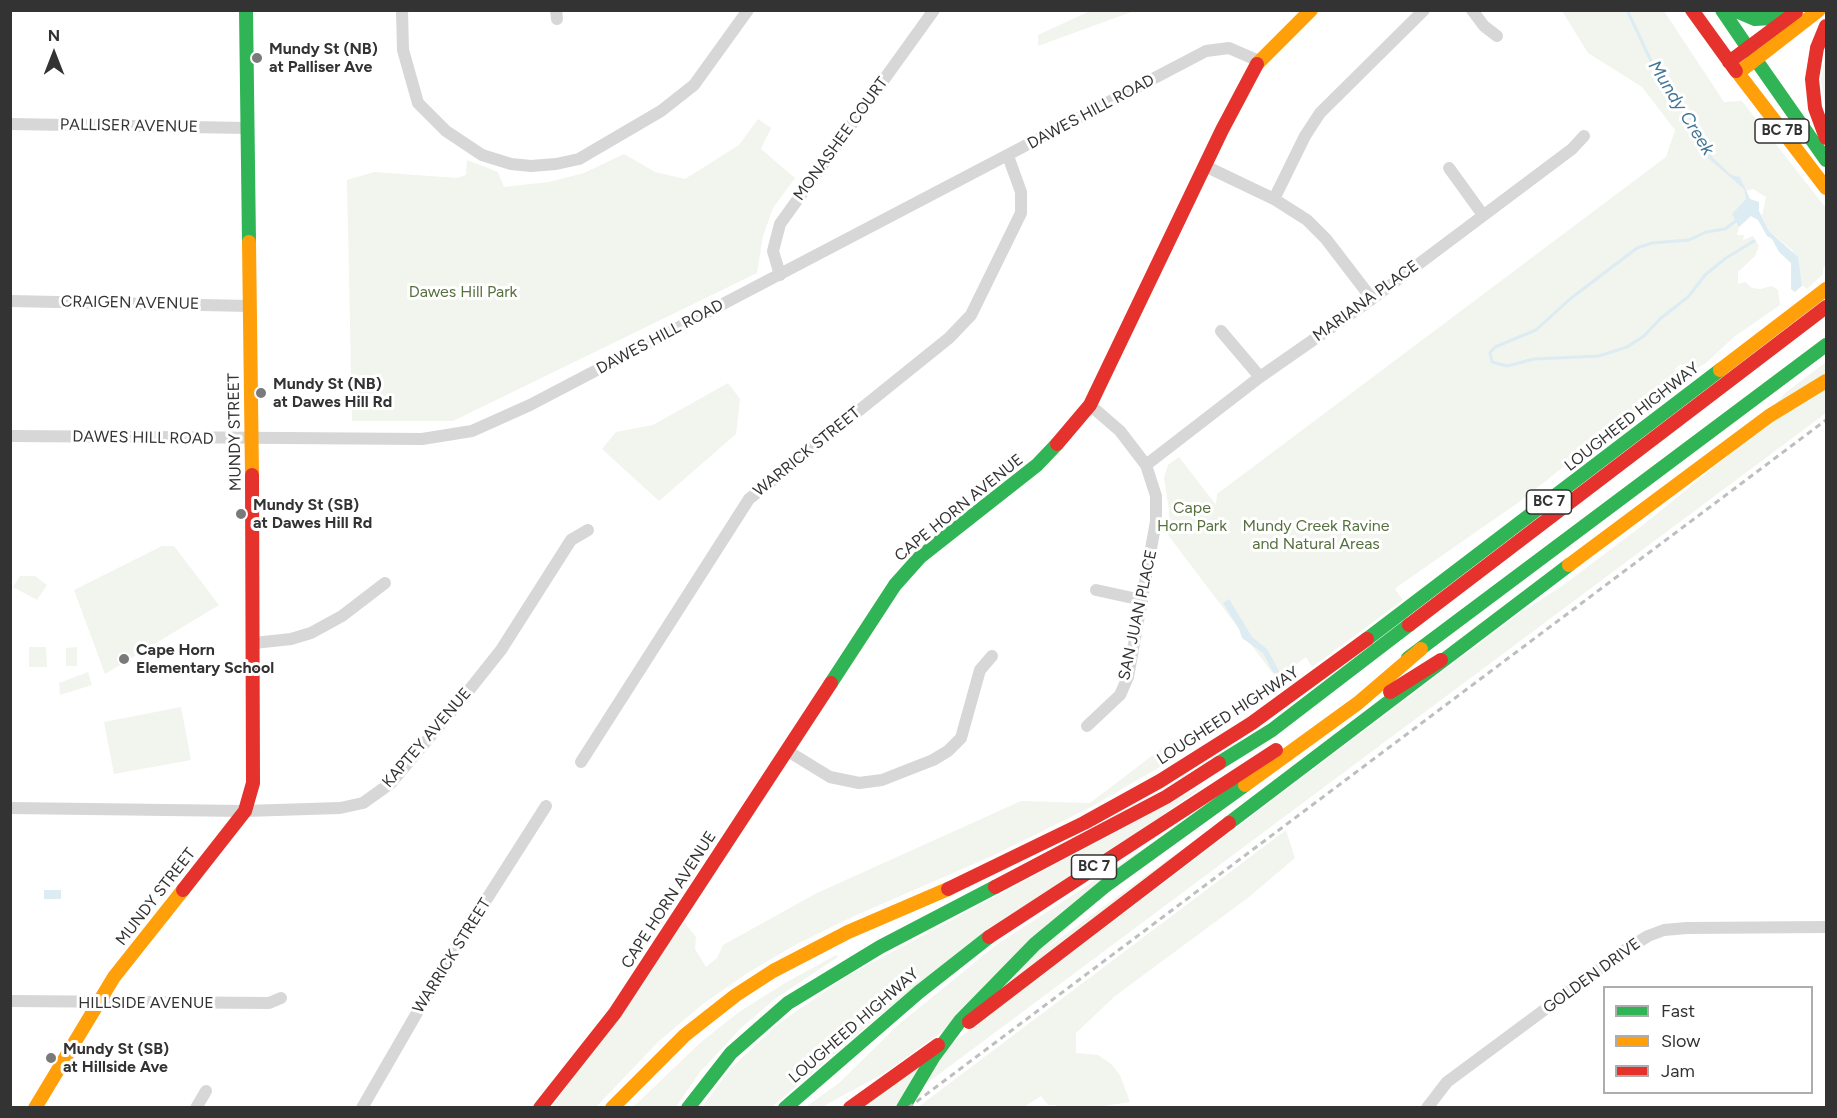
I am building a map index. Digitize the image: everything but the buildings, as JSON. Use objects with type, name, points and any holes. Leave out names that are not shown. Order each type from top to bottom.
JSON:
[{"type":"main road","name":"MUNDY STREET","points":[[35,1107],[97,1003],[245,811],[254,768],[246,10]]},
{"type":"main road","name":"CAPE HORN AVENUE","points":[[540,1107],[576,1065],[615,1013],[884,600],[911,566],[1037,465],[1090,405],[1205,166],[1259,61],[1311,10]]},
{"type":"main road","name":"BC 7B","points":[[1692,10],[1827,188]]},
{"type":"main road","name":"BC 7B","points":[[1722,10],[1747,49],[1827,160]]},
{"type":"main road","points":[[1734,10],[1755,19],[1794,14]]},
{"type":"main road","points":[[1734,68],[1756,60],[1819,10]]},
{"type":"main road","points":[[1734,68],[1747,49],[1794,14]]},
{"type":"main road","points":[[1827,26],[1814,59],[1812,87],[1816,114],[1827,138]]},
{"type":"main road","name":"LOUGHEED HIGHWAY","points":[[612,1107],[684,1035],[773,971],[848,932],[986,872],[1084,823],[1160,781],[1261,717],[1445,582],[1827,289]]},
{"type":"main road","points":[[688,1107],[731,1053],[788,1003],[880,947],[1166,796],[1272,730],[1827,307]]},
{"type":"main road","name":"LOUGHEED HIGHWAY","points":[[785,1107],[919,992],[987,938],[1245,770],[1421,649],[1827,345]]},
{"type":"main road","points":[[850,1107],[1002,998],[1166,869],[1392,700],[1441,660],[1769,416],[1827,381]]},
{"type":"main road","points":[[903,1107],[934,1056],[960,1022],[1039,940],[1116,879],[1358,703],[1421,649]]},
{"type":"main road","points":[[1039,940],[1387,695],[1441,660]]},
{"type":"street","points":[[402,10],[404,50],[418,104],[446,131],[482,155],[511,164],[531,166],[579,159],[662,111],[694,85],[748,10]]},
{"type":"street","name":"MONASHEE COURT","points":[[780,275],[773,251],[780,224],[934,10]]},
{"type":"street","points":[[1274,199],[1305,136],[1320,113],[1424,10]]},
{"type":"street","points":[[1472,10],[1484,26],[1497,36]]},
{"type":"street","name":"DAWES HILL ROAD","points":[[10,436],[422,439],[472,431],[530,405],[1206,51],[1229,48],[1259,61]]},
{"type":"street","name":"PALLISER AVENUE","points":[[10,124],[248,128]]},
{"type":"street","name":"MARIANA PLACE","points":[[1146,465],[1260,377],[1372,299],[1572,149],[1584,136]]},
{"type":"street","name":"WARRICK STREET","points":[[581,762],[748,499],[949,338],[971,315],[1021,213],[1021,192],[1008,156]]},
{"type":"street","points":[[1205,166],[1274,199],[1315,227],[1372,299]]},
{"type":"street","points":[[1449,168],[1483,215]]},
{"type":"street","name":"CRAIGEN AVENUE","points":[[10,301],[250,306]]},
{"type":"street","points":[[1221,331],[1260,377]]},
{"type":"street","name":"SAN JUAN PLACE","points":[[1086,726],[1120,695],[1128,677],[1156,520],[1156,496],[1146,465],[1120,431],[1090,405]]},
{"type":"street","name":"KAPTEY AVENUE","points":[[10,808],[245,811],[340,808],[363,803],[384,789],[501,650],[571,540],[588,530]]},
{"type":"street","points":[[254,643],[311,633],[342,616],[385,583]]},
{"type":"street","points":[[1096,590],[1142,600]]},
{"type":"street","points":[[786,750],[830,777],[859,783],[882,780],[933,760],[948,752],[961,738],[980,670],[992,656]]},
{"type":"street","name":"WARRICK STREET","points":[[362,1107],[444,966],[546,806]]},
{"type":"street","name":"GOLDEN DRIVE","points":[[1427,1107],[1447,1082],[1625,950],[1648,936],[1664,930],[1686,928],[1827,927]]},
{"type":"street","name":"HILLSIDE AVENUE","points":[[10,1001],[269,1003],[281,998]]},
{"type":"street","points":[[196,1107],[206,1091]]},
{"type":"green space","points":[[1090,11],[1134,11],[1038,46],[1038,35]]},
{"type":"green space","name":"Mundy Creek Ravine and Natural Areas","points":[[1562,11],[1664,11],[1724,102],[1742,101],[1826,208],[1826,263],[1823,274],[1807,289],[1800,284],[1799,265],[1792,250],[1769,231],[1762,216],[1766,197],[1753,189],[1746,191],[1740,177],[1737,180],[1744,189],[1746,199],[1737,223],[1739,227],[1737,235],[1744,235],[1743,240],[1753,236],[1759,246],[1755,256],[1738,272],[1738,284],[1745,282],[1752,288],[1760,289],[1772,286],[1778,290],[1780,305],[1734,337],[1706,363],[1692,371],[1681,364],[1675,369],[1676,378],[1519,502],[1397,587],[1395,589],[1403,600],[1312,667],[1306,657],[1277,679],[1168,535],[1169,510],[1164,478],[1168,465],[1179,457],[1216,505],[1217,494],[1666,157],[1675,130],[1642,87],[1588,53]]},
{"type":"green space","points":[[1826,49],[1826,112],[1821,80]]},
{"type":"green space","name":"Dawes Hill Park","points":[[758,119],[771,128],[761,149],[795,178],[773,208],[763,236],[757,273],[453,421],[352,421],[347,180],[374,172],[457,178],[466,175],[467,160],[498,172],[504,187],[549,182],[584,173],[624,154],[655,172],[685,179],[739,145]]},
{"type":"green space","points":[[1826,362],[1826,413],[895,1107],[861,1108],[967,1032],[1520,613],[1562,586],[1643,525],[1742,444],[1785,393]]},
{"type":"green space","points":[[728,383],[740,399],[736,434],[659,501],[602,449],[616,432],[653,425]]},
{"type":"green space","points":[[162,546],[174,546],[219,605],[105,674],[74,590]]},
{"type":"green space","points":[[20,576],[35,576],[47,585],[37,600],[13,587]]},
{"type":"green space","points":[[29,647],[46,647],[47,667],[29,667]]},
{"type":"green space","points":[[77,647],[77,666],[66,666],[66,648]]},
{"type":"green space","points":[[88,672],[92,685],[60,695],[59,683]]},
{"type":"green space","points":[[181,707],[191,760],[114,774],[104,722]]},
{"type":"green space","points":[[1174,739],[1196,746],[1091,807],[992,856],[852,917],[795,945],[746,974],[703,1004],[659,1041],[596,1107],[551,1108],[684,922],[696,937],[695,949],[706,967],[717,958],[723,945],[817,893],[1021,801],[1090,803]]},
{"type":"green space","points":[[1208,783],[892,1005],[772,1107],[701,1108],[731,1068],[778,1024],[847,976]]},
{"type":"green space","points":[[1286,830],[1295,858],[1249,897],[1115,996],[1076,1033],[1076,1053],[1098,1055],[1111,1064],[1120,1075],[1130,1102],[1097,1107],[1056,1107],[1056,1105],[1048,1105],[1041,1096],[1024,1107],[918,1107]]},
{"type":"green space","points":[[1166,834],[1047,948],[1192,842],[1014,980],[886,1072],[822,1107],[804,1108],[839,1083],[898,1025],[996,945]]},
{"type":"green space","points":[[836,955],[838,957],[775,999],[741,1028],[700,1072],[676,1107],[632,1108],[701,1042],[739,1012]]},
{"type":"shaded area","points":[[1703,142],[1713,158],[1731,175],[1740,177],[1750,199],[1759,202],[1759,211],[1769,231],[1798,257],[1802,286],[1795,292],[1791,289],[1791,263],[1779,252],[1758,220],[1751,216],[1739,227],[1732,214],[1746,199],[1744,189],[1707,157],[1701,144]]},
{"type":"shaded area","points":[[1229,599],[1252,637],[1267,649],[1279,671],[1286,673],[1285,677],[1273,672],[1263,653],[1242,638],[1223,603]]},
{"type":"shaded area","points":[[44,890],[61,890],[61,899],[44,899]]},
{"type":"waterway","name":"Mundy Creek","points":[[1627,10],[1651,61],[1695,124],[1702,144]]},
{"type":"waterway","points":[[1737,220],[1725,229],[1706,232],[1689,240],[1652,243],[1637,248],[1570,299],[1536,330],[1495,347],[1490,353],[1492,362],[1507,366],[1534,359],[1599,356],[1627,347],[1644,336],[1661,318],[1688,297],[1705,275],[1726,258],[1754,241]]},
{"type":"railway","points":[[908,1108],[1826,420]]},
{"type":"traffic: fast","points":[[246,10],[249,242]]},
{"type":"traffic: fast","points":[[1722,10],[1754,57]]},
{"type":"traffic: fast","points":[[1734,10],[1755,19],[1789,17]]},
{"type":"traffic: fast","points":[[1756,60],[1826,160]]},
{"type":"traffic: fast","points":[[1408,658],[1826,345]]},
{"type":"traffic: fast","points":[[1367,639],[1720,370]]},
{"type":"traffic: fast","points":[[831,683],[895,585],[920,557],[1037,465],[1057,444]]},
{"type":"traffic: fast","points":[[1229,823],[1569,565]]},
{"type":"traffic: fast","points":[[1219,763],[1272,730],[1409,625]]},
{"type":"traffic: fast","points":[[903,1108],[934,1056],[960,1021],[1035,944],[1105,886],[1245,785]]},
{"type":"traffic: fast","points":[[688,1108],[731,1053],[788,1003],[880,947],[995,887]]},
{"type":"traffic: fast","points":[[785,1108],[919,992],[989,937]]},
{"type":"traffic: slow","points":[[1257,64],[1311,10]]},
{"type":"traffic: slow","points":[[1819,10],[1738,73],[1826,188]]},
{"type":"traffic: slow","points":[[249,242],[252,475]]},
{"type":"traffic: slow","points":[[1720,370],[1826,289]]},
{"type":"traffic: slow","points":[[1569,565],[1769,416],[1826,381]]},
{"type":"traffic: slow","points":[[1245,785],[1358,703],[1421,649]]},
{"type":"traffic: slow","points":[[612,1108],[685,1035],[736,995],[773,971],[848,932],[948,889]]},
{"type":"traffic: slow","points":[[35,1108],[114,977],[183,890]]},
{"type":"traffic: jam","points":[[1692,10],[1736,71]]},
{"type":"traffic: jam","points":[[1729,62],[1796,12]]},
{"type":"traffic: jam","points":[[1826,26],[1817,48],[1812,79],[1815,108],[1826,138]]},
{"type":"traffic: jam","points":[[1057,444],[1090,405],[1222,130],[1257,64]]},
{"type":"traffic: jam","points":[[1409,625],[1826,307]]},
{"type":"traffic: jam","points":[[183,890],[245,811],[253,783],[252,475]]},
{"type":"traffic: jam","points":[[948,889],[1084,823],[1160,781],[1252,723],[1367,639]]},
{"type":"traffic: jam","points":[[1390,692],[1441,660]]},
{"type":"traffic: jam","points":[[540,1108],[615,1013],[831,683]]},
{"type":"traffic: jam","points":[[989,937],[1276,750]]},
{"type":"traffic: jam","points":[[995,887],[1166,797],[1219,763]]},
{"type":"traffic: jam","points":[[969,1022],[1229,823]]},
{"type":"traffic: jam","points":[[850,1108],[938,1045]]},
{"type":"place","name":"Mundy St (NB) at Palliser Ave","points":[[257,58]]},
{"type":"place","name":"Mundy St (NB) at Dawes Hill Rd","points":[[261,393]]},
{"type":"place","name":"Mundy St (SB) at Dawes Hill Rd","points":[[241,514]]},
{"type":"place","name":"Cape Horn Elementary School","points":[[124,659]]},
{"type":"place","name":"Mundy St (SB) at Hillside Ave","points":[[51,1058]]},
{"type":"park label","name":"Cape Horn Park","points":[[1192,517]]}]
